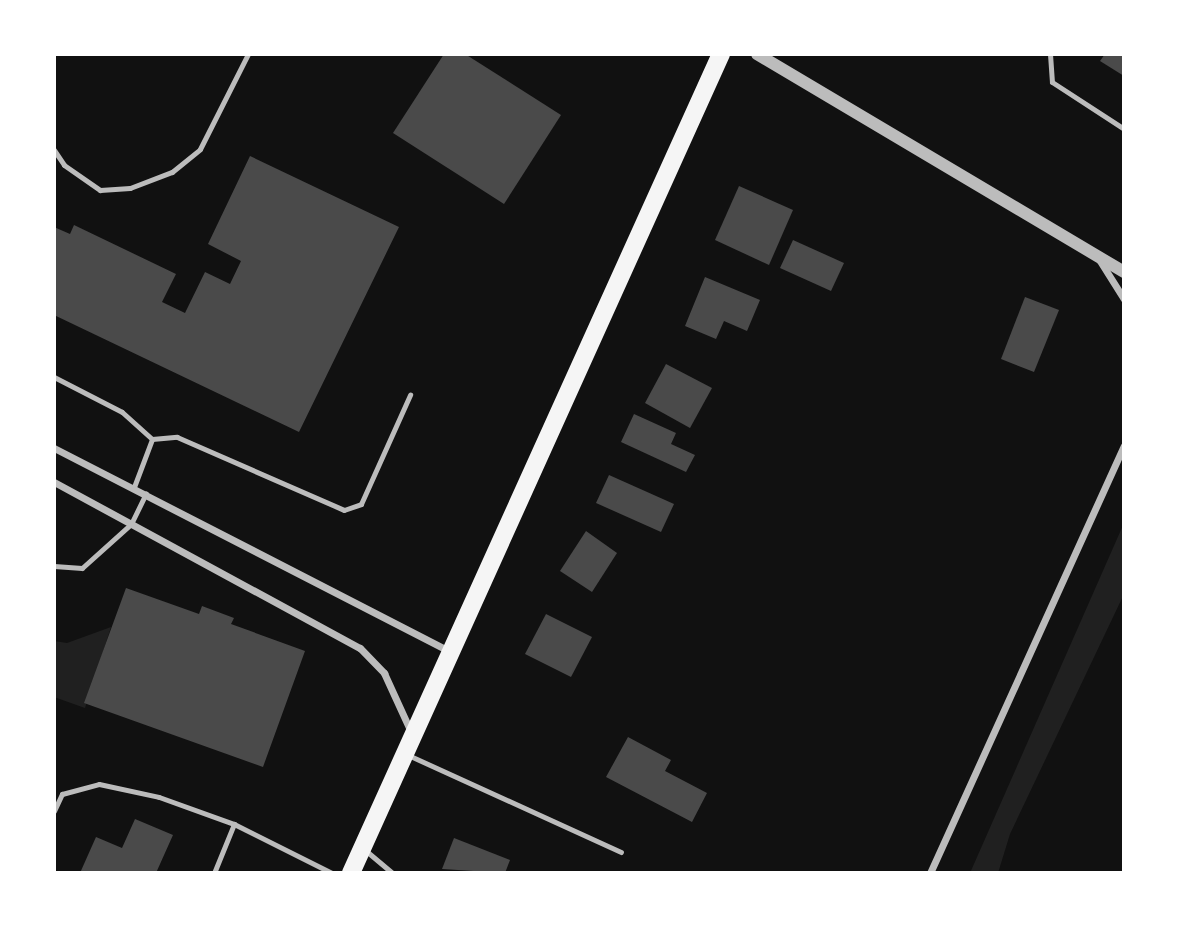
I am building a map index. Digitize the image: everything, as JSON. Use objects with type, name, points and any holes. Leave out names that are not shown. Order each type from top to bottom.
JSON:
[{"type":"main road","points":[[351,873],[721,54]]},
{"type":"street","points":[[757,54],[1124,272]]},
{"type":"street","points":[[1096,254],[1124,299]]},
{"type":"street","points":[[930,873],[1122,459],[1124,446]]},
{"type":"street","points":[[54,448],[146,493],[452,653]]},
{"type":"street","points":[[54,482],[360,648],[384,673],[413,737]]},
{"type":"lane","points":[[54,150],[64,165],[100,190],[130,188],[172,172],[200,149],[248,54]]},
{"type":"lane","points":[[1050,54],[1052,82],[1124,129]]},
{"type":"lane","points":[[54,377],[121,412],[152,439],[177,437],[344,510],[361,504],[410,395]]},
{"type":"lane","points":[[134,487],[152,439]]},
{"type":"lane","points":[[54,566],[82,568],[131,524],[146,493]]},
{"type":"lane","points":[[405,754],[621,852]]},
{"type":"lane","points":[[54,811],[62,794],[99,784],[159,797],[234,824],[332,873]]},
{"type":"lane","points":[[214,873],[234,824]]},
{"type":"lane","points":[[362,848],[392,873]]},
{"type":"shaded area","points":[[1124,523],[1124,594],[1010,834],[998,873],[970,873]]},
{"type":"shaded area","points":[[111,627],[85,708],[54,697],[54,641],[67,643]]},
{"type":"building","points":[[444,54],[465,54],[561,115],[504,204],[393,133]]},
{"type":"building","points":[[1105,54],[1124,54],[1124,76],[1100,61]]},
{"type":"building","points":[[250,156],[399,227],[299,432],[54,315],[54,227],[70,234],[74,225],[176,274],[162,302],[185,313],[205,272],[230,284],[241,261],[208,244]]},
{"type":"building","points":[[739,186],[793,210],[769,265],[715,240]]},
{"type":"building","points":[[793,240],[844,263],[831,291],[780,268]]},
{"type":"building","points":[[705,277],[760,300],[747,331],[724,321],[716,339],[685,326]]},
{"type":"building","points":[[1025,297],[1059,310],[1034,372],[1001,359]]},
{"type":"building","points":[[666,364],[712,388],[690,428],[645,403]]},
{"type":"building","points":[[634,414],[676,433],[671,444],[695,455],[686,472],[621,442]]},
{"type":"building","points":[[609,475],[674,504],[661,532],[596,503]]},
{"type":"building","points":[[586,531],[617,553],[592,592],[560,571]]},
{"type":"building","points":[[126,588],[199,614],[202,606],[234,618],[231,624],[305,651],[263,767],[84,703]]},
{"type":"building","points":[[546,614],[592,637],[571,677],[525,654]]},
{"type":"building","points":[[628,737],[671,760],[665,771],[707,793],[692,822],[606,777]]},
{"type":"building","points":[[135,819],[173,835],[156,873],[80,873],[96,837],[122,848]]},
{"type":"building","points":[[454,838],[510,860],[505,873],[442,869]]}]
